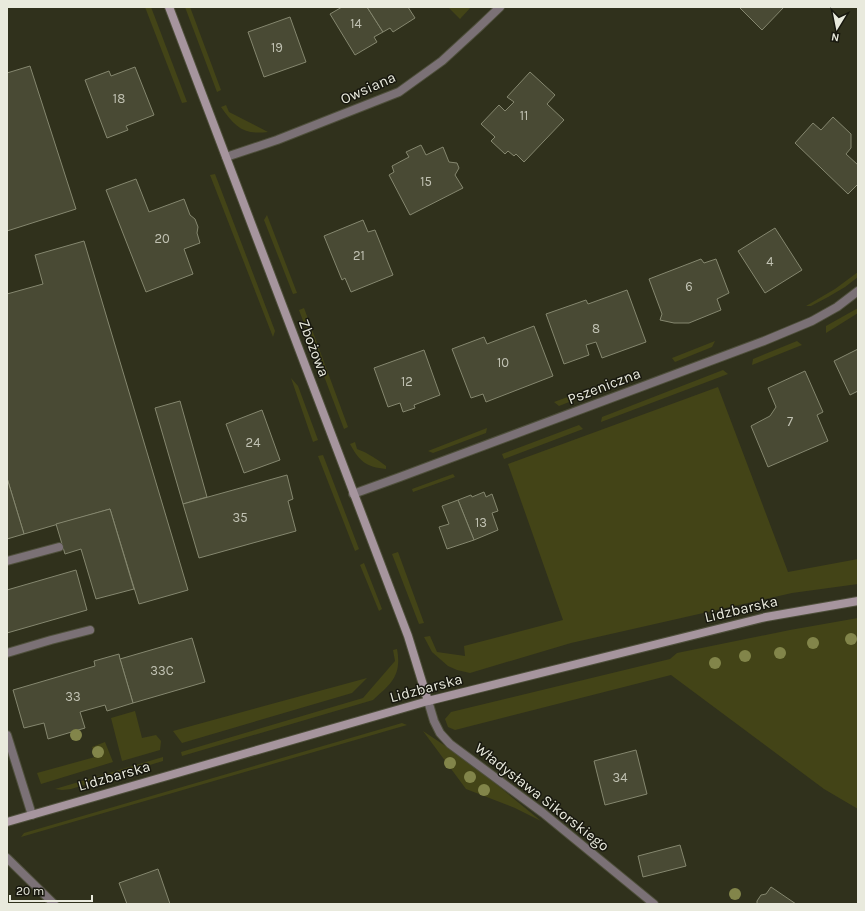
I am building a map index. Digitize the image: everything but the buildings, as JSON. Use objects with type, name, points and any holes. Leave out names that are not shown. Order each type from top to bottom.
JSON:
[{"type":"main road","name":"Zbożowa","points":[[169,7],[408,636],[428,701]]},
{"type":"main road","name":"Lidzbarska","points":[[7,822],[428,701],[766,617],[858,602]]},
{"type":"street","name":"Owsiana","points":[[226,157],[277,140],[399,92],[442,61],[500,7]]},
{"type":"street","name":"Pszeniczna","points":[[353,494],[764,341],[812,321],[837,307],[858,291]]},
{"type":"street","points":[[7,561],[59,547]]},
{"type":"street","points":[[7,653],[90,630]]},
{"type":"street","name":"Władysława Sikorskiego","points":[[428,701],[434,721],[440,733],[450,744],[543,813],[654,904]]},
{"type":"street","points":[[7,736],[32,814]]},
{"type":"street","points":[[7,858],[54,904]]},
{"type":"shaded area","points":[[145,7],[151,7],[187,102],[182,103]]},
{"type":"shaded area","points":[[185,7],[190,7],[221,90],[217,92]]},
{"type":"shaded area","points":[[448,7],[471,7],[460,19]]},
{"type":"shaded area","points":[[226,105],[229,112],[268,132],[252,132],[240,128],[231,120],[221,107]]},
{"type":"shaded area","points":[[215,174],[275,331],[273,337],[210,175]]},
{"type":"shaded area","points":[[267,215],[297,293],[293,294],[264,220]]},
{"type":"shaded area","points":[[858,272],[858,277],[845,287],[811,306],[806,306],[835,289]]},
{"type":"shaded area","points":[[304,308],[348,427],[344,429],[299,310]]},
{"type":"shaded area","points":[[858,308],[858,313],[826,333],[826,326]]},
{"type":"shaded area","points":[[715,341],[712,347],[675,362],[672,358]]},
{"type":"shaded area","points":[[797,341],[802,345],[752,365],[753,359]]},
{"type":"shaded area","points":[[723,370],[728,374],[601,422],[602,417]]},
{"type":"shaded area","points":[[636,372],[630,378],[559,406],[554,402]]},
{"type":"shaded area","points":[[291,378],[298,386],[318,440],[313,442]]},
{"type":"shaded area","points":[[718,387],[788,572],[858,559],[858,584],[792,593],[571,643],[470,673],[448,666],[432,652],[424,637],[430,636],[437,652],[465,656],[464,646],[563,620],[508,464]]},
{"type":"shaded area","points":[[579,425],[583,429],[504,459],[502,454]]},
{"type":"shaded area","points":[[487,428],[486,433],[433,453],[428,451]]},
{"type":"shaded area","points":[[355,442],[357,449],[369,454],[386,466],[386,469],[373,467],[360,459],[350,444]]},
{"type":"shaded area","points":[[323,455],[359,549],[355,551],[318,456]]},
{"type":"shaded area","points":[[453,474],[455,477],[413,492],[412,489]]},
{"type":"shaded area","points":[[398,552],[424,623],[419,624],[392,554]]},
{"type":"shaded area","points":[[364,563],[382,609],[379,611],[360,565]]},
{"type":"shaded area","points":[[858,618],[858,809],[824,789],[671,675],[455,730],[448,727],[445,719],[451,712],[670,659],[677,653]]},
{"type":"shaded area","points":[[397,649],[398,666],[394,679],[373,700],[182,756],[181,752],[363,698],[395,661],[393,650]]},
{"type":"shaded area","points":[[367,678],[352,693],[182,743],[173,731]]},
{"type":"shaded area","points":[[135,711],[142,738],[156,735],[161,741],[160,750],[122,761],[111,718]]},
{"type":"shaded area","points":[[402,723],[407,725],[21,837],[24,833]]},
{"type":"shaded area","points":[[423,731],[468,761],[541,821],[515,808],[466,789]]},
{"type":"shaded area","points":[[105,742],[113,762],[41,784],[37,773],[95,757],[92,747]]},
{"type":"shaded area","points":[[163,757],[163,761],[71,789],[55,789]]}]
